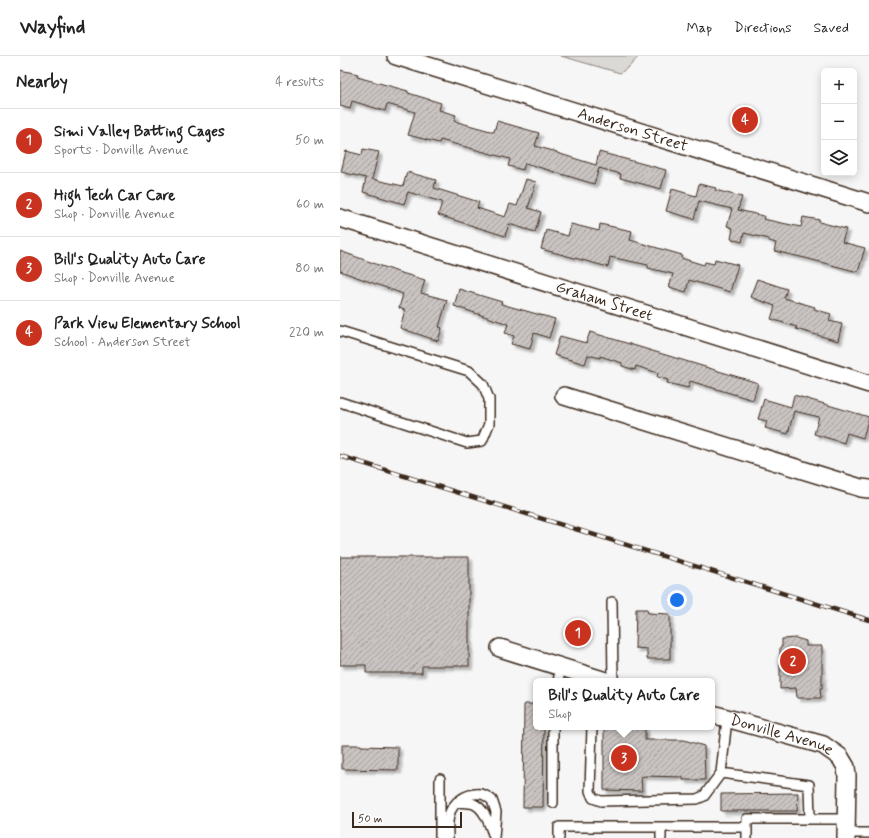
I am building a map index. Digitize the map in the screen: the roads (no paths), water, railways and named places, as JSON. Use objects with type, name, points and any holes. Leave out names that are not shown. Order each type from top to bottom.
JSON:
[{"type":"street","name":"Anderson Street","points":[[396,56],[869,203]]},
{"type":"street","name":"Graham Street","points":[[340,218],[869,384]]},
{"type":"street","points":[[564,396],[861,488],[869,489]]},
{"type":"street","points":[[500,648],[560,674],[589,678]]},
{"type":"street","name":"Donville Avenue","points":[[720,717],[823,745],[840,757],[846,767],[846,830]]},
{"type":"lane","points":[[340,331],[469,372],[483,384],[489,398],[489,424],[482,441],[467,443],[340,402]]},
{"type":"lane","points":[[603,678],[612,602]]},
{"type":"lane","points":[[592,730],[590,791],[593,798],[601,801],[697,799],[704,796],[721,773],[720,717]]},
{"type":"lane","points":[[553,730],[553,803]]},
{"type":"lane","points":[[721,773],[809,785],[810,818]]},
{"type":"lane","points":[[440,779],[440,838]]},
{"type":"lane","points":[[448,838],[449,815],[457,802],[478,794],[482,794],[492,800],[496,812],[494,837]]},
{"type":"lane","points":[[457,802],[474,804],[480,809],[485,815],[494,837]]},
{"type":"lane","points":[[747,838],[747,819],[810,818],[846,830],[869,833]]},
{"type":"lane","points":[[559,838],[559,827],[747,827]]},
{"type":"lane","points":[[661,827],[661,838]]},
{"type":"railway","points":[[340,456],[869,620]]},
{"type":"place","name":"Park View Elementary School","points":[[745,120]]},
{"type":"place","name":"Simi Valley Batting Cages","points":[[578,633]]},
{"type":"place","name":"High Tech Car Care","points":[[793,661]]},
{"type":"place","name":"Bill's Quality Auto Care","points":[[624,758]]}]
